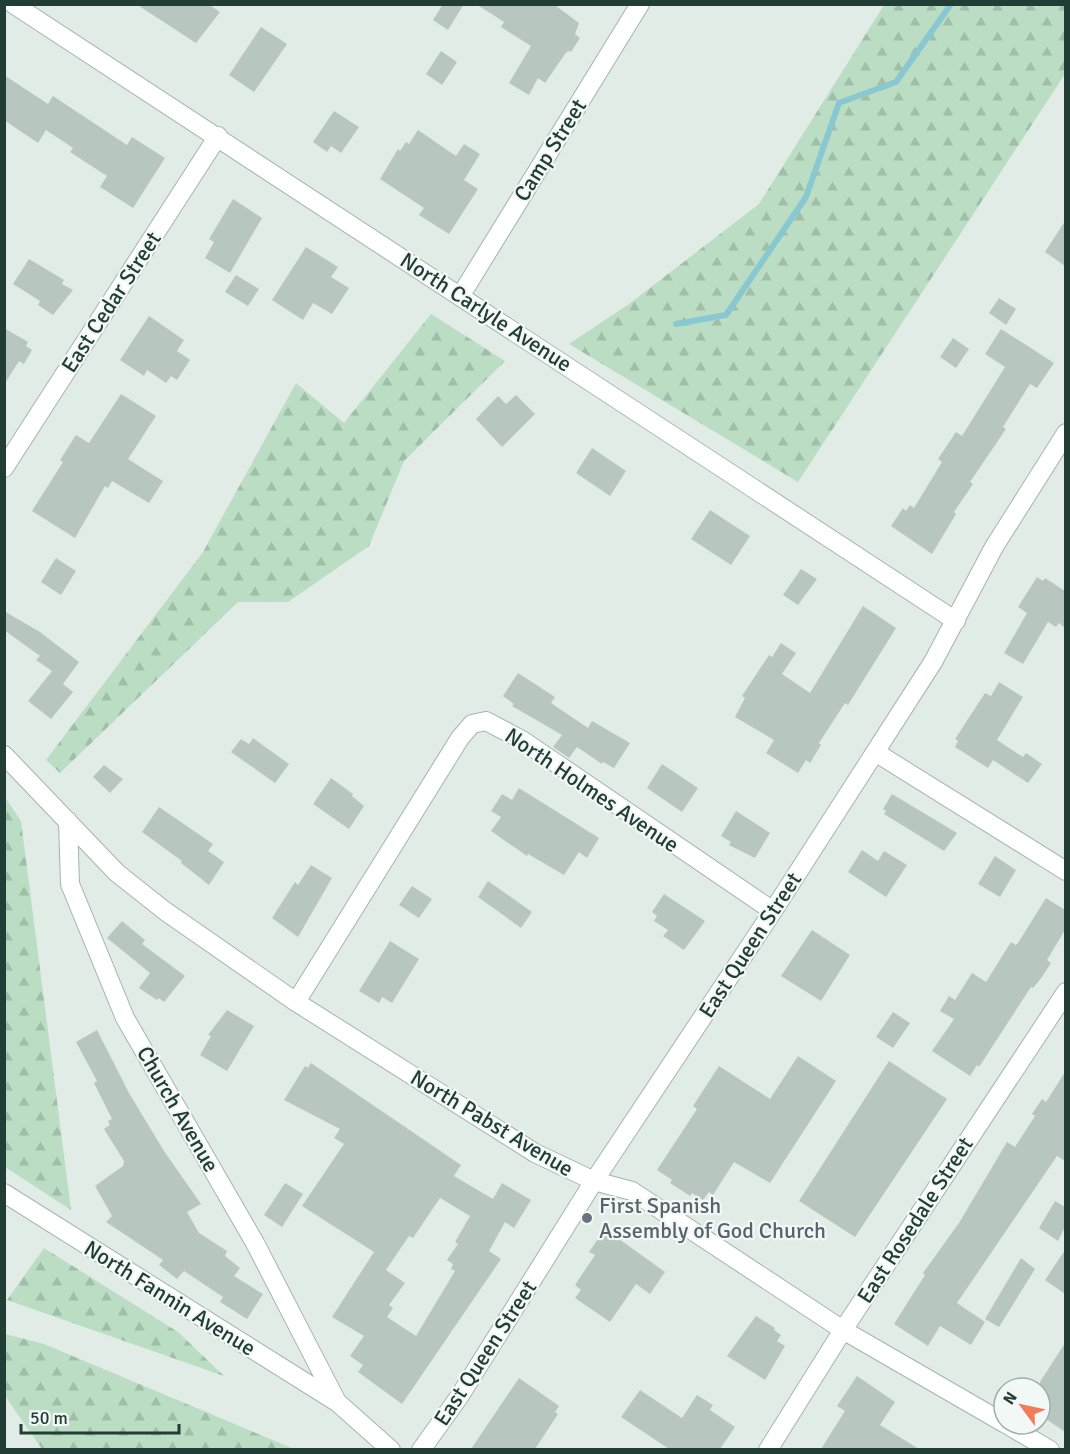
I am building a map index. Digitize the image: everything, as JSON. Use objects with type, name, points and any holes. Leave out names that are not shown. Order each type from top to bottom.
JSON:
[{"type":"street","name":"North Carlyle Avenue","points":[[13,4],[956,621]]},
{"type":"street","name":"Camp Street","points":[[461,295],[640,4]]},
{"type":"street","name":"East Cedar Street","points":[[4,468],[218,136]]},
{"type":"street","name":"East Queen Street","points":[[421,1449],[459,1397],[594,1181],[773,912],[875,752],[956,621],[994,547],[1065,433]]},
{"type":"street","name":"North Holmes Avenue","points":[[296,1002],[460,738],[472,724],[486,721],[522,740],[773,912]]},
{"type":"street","points":[[875,752],[1065,871]]},
{"type":"street","points":[[4,755],[68,821]]},
{"type":"street","name":"North Pabst Avenue","points":[[68,821],[117,873],[165,911],[296,1002],[535,1153],[594,1181],[632,1191],[843,1329],[992,1416]]},
{"type":"street","name":"Church Avenue","points":[[68,821],[70,884],[125,1018],[255,1243],[336,1402],[391,1449]]},
{"type":"street","name":"East Rosedale Street","points":[[768,1449],[843,1329],[1065,992]]},
{"type":"street","name":"North Fannin Avenue","points":[[4,1193],[336,1402]]},
{"type":"street","name":"North Pabst Avenue","points":[[1027,1436],[1050,1449]]},
{"type":"green space","points":[[884,5],[1065,5],[1065,74],[798,482],[569,344],[629,304],[759,204]]},
{"type":"green space","points":[[431,314],[505,361],[404,461],[369,546],[288,602],[238,602],[60,773],[46,760],[203,552],[296,383],[344,423]]},
{"type":"green space","points":[[5,797],[21,821],[71,1210],[5,1167]]},
{"type":"green space","points":[[44,1248],[178,1332],[224,1376],[7,1300]]},
{"type":"green space","points":[[5,1334],[44,1344],[294,1449],[42,1449],[5,1396]]},
{"type":"building","points":[[136,4],[208,4],[220,12],[196,43]]},
{"type":"building","points":[[443,4],[464,4],[448,30],[433,20]]},
{"type":"building","points":[[476,4],[555,5],[579,23],[575,34],[580,38],[571,52],[568,51],[565,54],[545,83],[538,78],[529,95],[509,83],[531,46],[501,27],[504,22]]},
{"type":"building","points":[[261,27],[287,44],[254,92],[229,75]]},
{"type":"building","points":[[441,51],[457,62],[442,85],[426,74]]},
{"type":"building","points":[[4,75],[48,104],[53,96],[127,145],[132,137],[165,158],[133,208],[100,187],[107,176],[70,152],[73,148],[46,130],[38,143],[4,120]]},
{"type":"building","points":[[334,111],[359,127],[341,153],[331,146],[327,152],[313,142]]},
{"type":"building","points":[[418,130],[456,156],[464,144],[480,154],[464,180],[478,189],[449,234],[419,215],[424,208],[380,179],[398,149],[400,151],[406,142],[409,144]]},
{"type":"building","points":[[233,199],[262,218],[230,273],[205,258],[214,242],[209,239]]},
{"type":"building","points":[[1065,221],[1065,266],[1045,252]]},
{"type":"building","points":[[306,247],[338,267],[331,277],[349,288],[332,314],[313,303],[303,320],[272,300]]},
{"type":"building","points":[[29,259],[64,280],[62,284],[73,290],[53,315],[38,305],[40,301],[13,284]]},
{"type":"building","points":[[236,275],[259,289],[248,306],[225,292]]},
{"type":"building","points":[[999,298],[1016,309],[1006,325],[989,313]]},
{"type":"building","points":[[149,316],[184,340],[177,351],[190,360],[177,380],[171,376],[166,383],[147,370],[144,376],[120,360]]},
{"type":"building","points":[[4,328],[28,342],[26,346],[32,350],[24,364],[19,361],[4,385]]},
{"type":"building","points":[[1001,329],[1054,363],[1037,388],[1030,384],[1003,427],[1006,429],[970,482],[973,484],[954,512],[956,514],[932,554],[891,526],[903,508],[906,511],[910,505],[914,508],[942,462],[938,459],[956,432],[962,436],[1005,367],[985,354]]},
{"type":"building","points":[[953,338],[969,349],[956,368],[940,357]]},
{"type":"building","points":[[121,394],[156,416],[128,459],[163,481],[149,503],[112,481],[108,488],[105,486],[75,538],[32,511],[63,462],[60,460],[76,435],[89,443]]},
{"type":"building","points":[[516,395],[535,414],[502,447],[476,419],[498,396],[506,404]]},
{"type":"building","points":[[592,448],[626,471],[610,496],[576,473]]},
{"type":"building","points":[[710,510],[750,536],[731,565],[691,539]]},
{"type":"building","points":[[56,558],[76,571],[61,595],[41,582]]},
{"type":"building","points":[[801,569],[817,579],[798,605],[783,595]]},
{"type":"building","points":[[1037,577],[1043,581],[1045,578],[1065,591],[1065,628],[1059,623],[1056,627],[1048,622],[1023,664],[1004,653],[1027,613],[1018,607]]},
{"type":"building","points":[[863,606],[896,628],[848,705],[845,703],[819,743],[821,745],[810,763],[806,760],[798,773],[766,753],[774,740],[735,717],[745,698],[742,696],[769,655],[772,657],[781,643],[796,653],[782,674],[810,693]]},
{"type":"building","points":[[4,611],[40,632],[79,662],[63,684],[73,692],[51,719],[28,701],[52,671],[36,660],[40,656],[4,630]]},
{"type":"building","points":[[518,673],[555,697],[551,703],[588,728],[592,721],[630,743],[614,768],[603,762],[602,764],[577,747],[569,758],[553,747],[562,735],[512,706],[514,704],[503,696]]},
{"type":"building","points":[[999,682],[1023,697],[997,740],[1023,757],[1026,753],[1042,764],[1028,783],[993,760],[988,768],[955,747],[958,741],[955,739],[985,693],[991,696]]},
{"type":"building","points":[[253,738],[289,764],[275,783],[231,752],[241,739],[249,744]]},
{"type":"building","points":[[662,764],[698,788],[682,812],[647,788]]},
{"type":"building","points":[[104,765],[123,779],[110,793],[93,777]]},
{"type":"building","points":[[331,778],[353,794],[352,796],[364,806],[349,829],[313,804]]},
{"type":"building","points":[[519,788],[599,838],[587,858],[579,852],[564,875],[528,854],[527,856],[491,831],[501,817],[491,811],[502,794],[512,800]]},
{"type":"building","points":[[892,794],[957,833],[944,851],[884,814],[886,811],[883,809]]},
{"type":"building","points":[[159,807],[213,844],[208,851],[224,862],[209,885],[181,863],[182,861],[142,832]]},
{"type":"building","points":[[736,811],[770,833],[755,858],[729,845],[731,842],[721,836]]},
{"type":"building","points":[[862,850],[878,861],[884,851],[907,865],[886,897],[848,872]]},
{"type":"building","points":[[995,856],[1016,870],[1000,897],[978,884]]},
{"type":"building","points":[[311,865],[332,878],[298,937],[272,918],[295,882],[298,885]]},
{"type":"building","points":[[488,881],[532,912],[521,928],[478,897]]},
{"type":"building","points":[[412,886],[432,899],[419,918],[399,905]]},
{"type":"building","points":[[664,894],[705,921],[684,950],[663,936],[668,930],[654,921],[657,916],[652,912]]},
{"type":"building","points":[[1046,898],[1065,910],[1065,930],[1047,960],[1051,963],[1033,988],[1031,987],[979,1067],[977,1065],[970,1076],[932,1051],[954,1019],[940,1011],[949,996],[955,1000],[972,973],[986,982],[1011,942],[1016,945],[1018,943]]},
{"type":"building","points":[[122,921],[145,940],[142,944],[185,976],[164,1002],[139,988],[150,973],[107,938]]},
{"type":"building","points":[[812,930],[850,955],[821,1001],[781,976]]},
{"type":"building","points":[[390,941],[419,959],[392,1003],[382,997],[379,1003],[359,991]]},
{"type":"building","points":[[227,1010],[254,1026],[227,1071],[200,1055],[211,1036],[208,1035]]},
{"type":"building","points":[[893,1012],[910,1023],[893,1048],[876,1037]]},
{"type":"building","points":[[97,1030],[129,1093],[164,1151],[201,1204],[187,1212],[199,1233],[227,1251],[225,1256],[240,1268],[234,1276],[263,1294],[247,1319],[220,1302],[223,1297],[184,1271],[177,1279],[159,1265],[163,1260],[106,1222],[112,1216],[95,1186],[123,1166],[124,1161],[104,1129],[110,1125],[108,1121],[112,1119],[94,1083],[97,1081],[76,1042]]},
{"type":"building","points":[[798,1056],[836,1081],[770,1183],[734,1162],[713,1195],[709,1192],[703,1200],[692,1193],[690,1196],[670,1183],[672,1180],[657,1170],[697,1109],[693,1106],[719,1066],[770,1099]]},
{"type":"building","points":[[889,1061],[947,1099],[855,1237],[799,1201]]},
{"type":"building","points":[[311,1063],[461,1165],[454,1176],[493,1199],[502,1183],[531,1200],[514,1228],[505,1222],[489,1251],[501,1259],[402,1404],[358,1372],[363,1365],[350,1356],[364,1336],[332,1317],[374,1252],[302,1206],[344,1144],[334,1138],[340,1129],[284,1100],[305,1066],[308,1068]],"holes":[[[440,1198],[470,1216],[455,1242],[458,1244],[447,1260],[453,1264],[451,1269],[455,1271],[416,1336],[387,1317],[393,1308],[389,1305],[405,1283],[386,1270],[409,1236],[413,1238]]]},
{"type":"building","points":[[1065,1072],[1065,1161],[1057,1156],[957,1303],[985,1322],[971,1345],[940,1326],[928,1346],[894,1324],[925,1275],[923,1273],[959,1223],[1007,1142],[1015,1147],[1035,1116],[1032,1114],[1042,1099],[1046,1102]]},
{"type":"building","points":[[285,1183],[303,1194],[282,1227],[264,1215]]},
{"type":"building","points":[[1055,1201],[1065,1207],[1065,1227],[1058,1241],[1039,1228]]},
{"type":"building","points":[[605,1229],[665,1272],[650,1294],[636,1284],[610,1322],[575,1298],[581,1290],[575,1285],[595,1255],[589,1252]]},
{"type":"building","points":[[1065,1250],[1065,1294],[1045,1280]]},
{"type":"building","points":[[1021,1258],[1035,1269],[999,1327],[985,1319]]},
{"type":"building","points":[[756,1316],[775,1328],[774,1330],[781,1335],[777,1341],[785,1346],[765,1380],[727,1356]]},
{"type":"building","points":[[1065,1343],[1065,1432],[1052,1423],[1052,1376],[1044,1376]]},
{"type":"building","points":[[857,1376],[895,1402],[880,1425],[919,1449],[821,1449],[845,1411],[837,1406]]},
{"type":"building","points":[[519,1378],[559,1406],[555,1412],[558,1414],[535,1449],[471,1449]]},
{"type":"building","points":[[640,1390],[682,1418],[697,1395],[713,1405],[710,1410],[735,1427],[720,1449],[669,1449],[621,1417]]},
{"type":"waterway","points":[[676,324],[726,315],[806,197],[839,103],[896,82],[951,4]]},
{"type":"place","name":"First Spanish Assembly of God Church","points":[[587,1218]]}]
